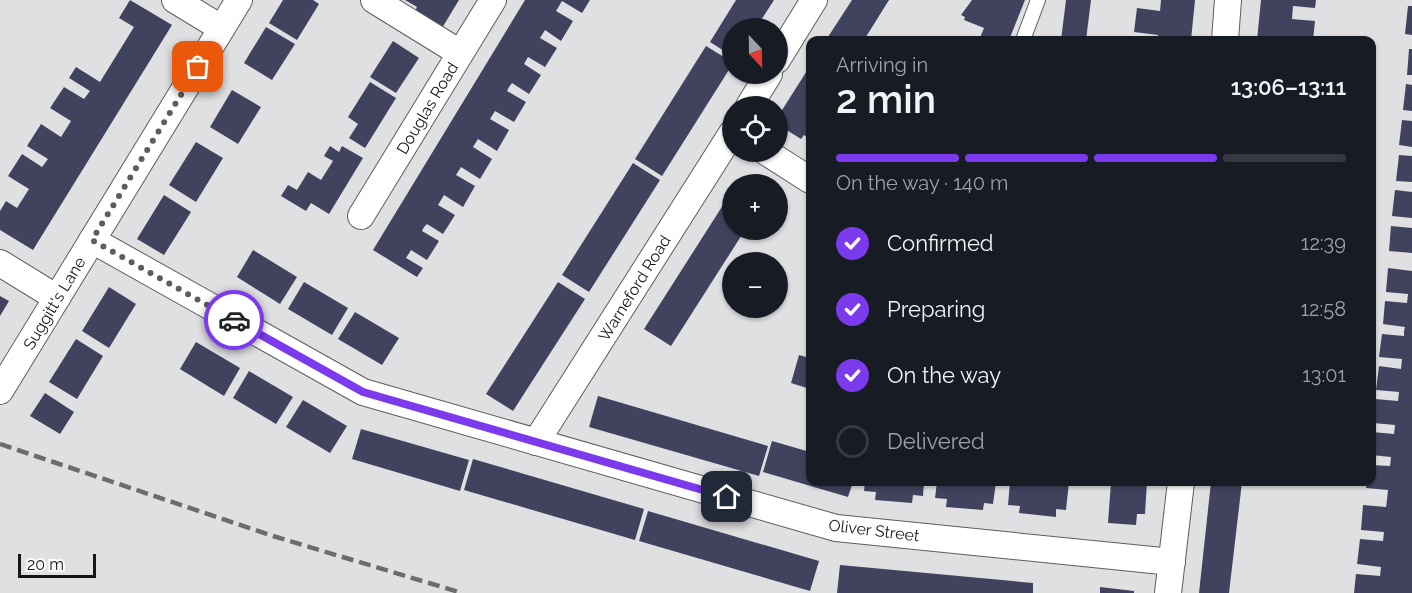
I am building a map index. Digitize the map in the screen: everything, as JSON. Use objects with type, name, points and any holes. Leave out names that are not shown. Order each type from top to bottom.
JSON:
[{"type":"street","points":[[175,0],[221,28]]},
{"type":"street","name":"Suggitt's Lane","points":[[0,391],[239,0]]},
{"type":"street","points":[[374,0],[460,53]]},
{"type":"street","name":"Douglas Road","points":[[360,216],[493,0]]},
{"type":"street","points":[[788,42],[814,0]]},
{"type":"street","points":[[1225,36],[1228,0]]},
{"type":"street","name":"Warneford Road","points":[[536,442],[722,150]]},
{"type":"street","points":[[782,162],[806,177]]},
{"type":"street","name":"Oliver Street","points":[[92,240],[363,392],[836,528],[1172,562]]},
{"type":"street","points":[[0,263],[57,298]]},
{"type":"street","points":[[1168,593],[1181,486]]},
{"type":"lane","points":[[1024,36],[1038,0]]},
{"type":"building","points":[[130,0],[172,25],[33,250],[0,230],[0,211],[6,201],[17,208],[29,189],[8,176],[22,154],[42,167],[48,159],[27,146],[41,124],[61,137],[71,121],[50,108],[64,87],[84,99],[90,91],[69,78],[76,67],[100,82],[134,27],[119,18]]},
{"type":"building","points":[[283,0],[313,0],[319,4],[297,40],[269,23]]},
{"type":"building","points":[[405,0],[459,0],[442,28],[415,11],[417,7]]},
{"type":"building","points":[[525,0],[590,0],[582,13],[562,1],[556,11],[573,21],[561,41],[545,30],[540,38],[557,48],[545,67],[528,57],[524,64],[541,75],[529,94],[512,83],[509,87],[507,91],[526,102],[514,122],[495,111],[490,119],[509,130],[497,151],[478,139],[473,147],[492,159],[480,179],[461,167],[456,175],[475,186],[463,207],[444,195],[438,205],[455,215],[443,234],[427,224],[424,227],[422,231],[439,241],[427,260],[411,250],[406,258],[423,268],[417,277],[373,250]]},
{"type":"building","points":[[736,0],[774,0],[762,18],[725,18]]},
{"type":"building","points":[[852,0],[889,0],[866,36],[829,36]]},
{"type":"building","points":[[972,0],[1025,0],[1011,36],[981,36],[984,28],[964,20],[965,17],[961,15]]},
{"type":"building","points":[[1066,0],[1091,0],[1086,36],[1062,36]]},
{"type":"building","points":[[1161,0],[1195,0],[1191,36],[1158,36],[1134,32],[1137,8],[1160,11]]},
{"type":"building","points":[[1261,0],[1316,0],[1315,8],[1293,6],[1292,19],[1315,21],[1313,36],[1257,36]]},
{"type":"building","points":[[1408,6],[1412,6],[1412,35],[1405,34]]},
{"type":"building","points":[[722,23],[722,50],[710,42]]},
{"type":"building","points":[[266,27],[295,44],[272,80],[244,63]]},
{"type":"building","points":[[393,41],[419,58],[396,93],[370,77]]},
{"type":"building","points":[[706,46],[722,56],[722,81],[662,176],[635,159]]},
{"type":"building","points":[[1409,49],[1412,49],[1412,75],[1407,75]]},
{"type":"building","points":[[806,72],[806,136],[804,135],[801,139],[788,131],[788,101]]},
{"type":"building","points":[[370,82],[396,98],[365,148],[349,138],[358,124],[348,117]]},
{"type":"building","points":[[1406,84],[1412,85],[1412,111],[1403,110]]},
{"type":"building","points":[[232,90],[261,107],[238,144],[210,127]]},
{"type":"building","points":[[1402,120],[1412,121],[1412,147],[1399,145]]},
{"type":"building","points":[[196,142],[223,158],[196,202],[169,185]]},
{"type":"building","points":[[330,146],[339,152],[342,146],[363,158],[329,214],[311,203],[306,211],[281,196],[288,185],[297,190],[308,172],[321,180],[333,161],[324,156]]},
{"type":"building","points":[[1399,155],[1412,156],[1412,182],[1396,181]]},
{"type":"building","points":[[633,163],[660,180],[589,292],[562,275]]},
{"type":"building","points":[[1395,190],[1412,192],[1412,218],[1392,216]]},
{"type":"building","points":[[164,195],[191,212],[164,255],[137,239]]},
{"type":"building","points":[[722,207],[722,240],[739,240],[731,252],[722,252],[722,266],[671,346],[644,329]]},
{"type":"building","points":[[1391,226],[1412,228],[1412,253],[1389,251]]},
{"type":"building","points":[[253,250],[297,277],[280,304],[237,277]]},
{"type":"building","points":[[1388,268],[1412,271],[1412,593],[1354,593],[1356,574],[1380,576],[1381,567],[1357,564],[1360,539],[1383,541],[1384,532],[1361,530],[1363,505],[1386,507],[1387,500],[1388,490],[1366,488],[1366,486],[1376,486],[1376,465],[1390,466],[1391,457],[1376,456],[1376,432],[1394,434],[1395,425],[1376,423],[1376,399],[1398,401],[1399,392],[1376,390],[1379,366],[1401,369],[1402,359],[1379,357],[1382,334],[1404,336],[1405,327],[1383,324],[1385,301],[1407,303],[1408,294],[1386,292]]},
{"type":"building","points":[[304,282],[348,308],[332,335],[288,309]]},
{"type":"building","points":[[558,282],[585,299],[513,411],[486,394]]},
{"type":"building","points":[[109,287],[136,304],[109,348],[82,331]]},
{"type":"building","points":[[0,296],[9,301],[0,316]]},
{"type":"building","points":[[355,312],[399,338],[382,365],[338,339]]},
{"type":"building","points":[[76,339],[103,356],[77,399],[49,382]]},
{"type":"building","points":[[196,342],[240,368],[224,396],[180,369]]},
{"type":"building","points":[[799,355],[806,357],[806,388],[791,383]]},
{"type":"building","points":[[249,371],[293,397],[276,424],[233,398]]},
{"type":"building","points":[[45,393],[74,412],[60,434],[30,416]]},
{"type":"building","points":[[598,396],[768,446],[759,476],[589,427]]},
{"type":"building","points":[[303,400],[347,426],[330,453],[286,427]]},
{"type":"building","points":[[361,429],[469,460],[460,491],[352,459]]},
{"type":"building","points":[[772,441],[806,451],[806,485],[763,472]]},
{"type":"building","points":[[473,459],[644,509],[635,540],[464,490]]},
{"type":"building","points":[[811,486],[852,486],[848,497]]},
{"type":"building","points":[[865,486],[924,486],[923,496],[913,495],[912,503],[875,500],[876,492],[864,491]]},
{"type":"building","points":[[936,486],[995,486],[993,504],[984,503],[983,510],[946,507],[947,499],[935,498]]},
{"type":"building","points":[[1010,486],[1069,486],[1066,510],[1056,509],[1056,517],[1019,513],[1020,506],[1008,505]]},
{"type":"building","points":[[1111,486],[1147,486],[1145,514],[1137,514],[1136,525],[1108,523]]},
{"type":"building","points":[[1211,486],[1242,486],[1229,593],[1199,593]]},
{"type":"building","points":[[648,511],[819,561],[810,591],[639,541]]},
{"type":"building","points":[[840,565],[1033,583],[1033,593],[837,593]]},
{"type":"building","points":[[1100,587],[1134,591],[1134,593],[1100,593]]},
{"type":"railway","points":[[0,444],[273,536],[462,593]]},
{"type":"way so far","points":[[198,67],[92,240],[234,320]]},
{"type":"route","points":[[234,320],[363,392],[727,497]]}]
